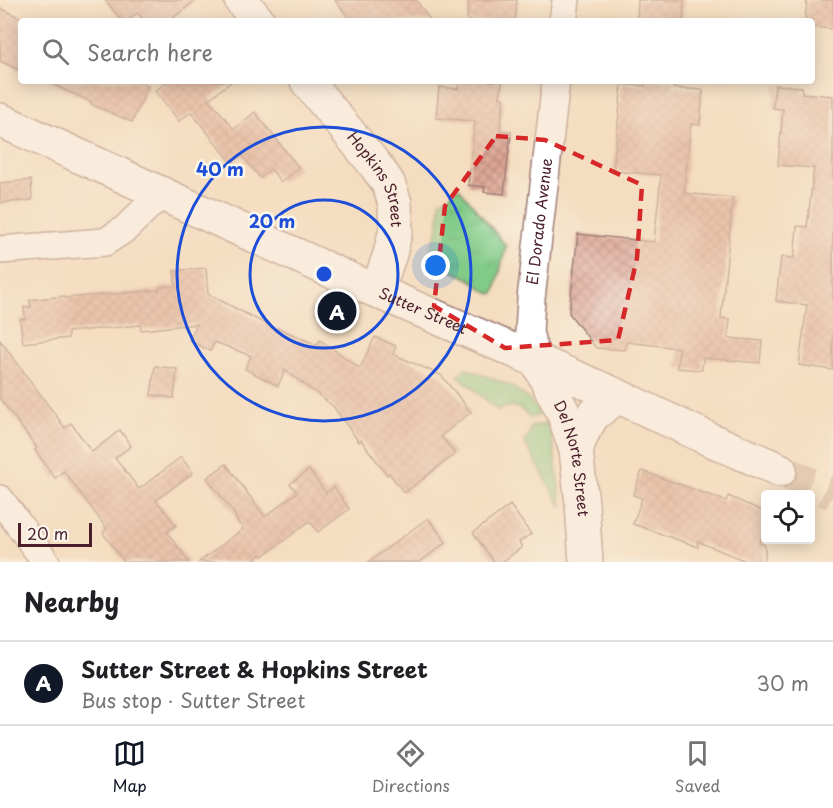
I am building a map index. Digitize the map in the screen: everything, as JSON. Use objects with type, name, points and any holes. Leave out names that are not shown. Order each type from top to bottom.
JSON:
[{"type":"main road","points":[[241,0],[256,18]]},
{"type":"main road","name":"Hopkins Street","points":[[309,84],[376,166],[388,183],[395,203],[396,228],[377,291]]},
{"type":"main road","name":"Sutter Street","points":[[0,120],[780,470]]},
{"type":"main road","name":"Del Norte Street","points":[[537,361],[563,412],[576,450],[586,562]]},
{"type":"main road","points":[[576,450],[593,414],[618,396]]},
{"type":"street","points":[[563,18],[566,0]]},
{"type":"street","name":"El Dorado Avenue","points":[[537,361],[529,332],[531,299],[556,84]]},
{"type":"street","points":[[0,250],[105,242],[124,229],[161,194]]},
{"type":"street","points":[[0,498],[46,562]]},
{"type":"highlighted area","points":[[496,136],[545,140],[642,185],[637,258],[618,340],[505,348],[434,306],[445,206]]},
{"type":"green space","points":[[459,188],[506,246],[495,292],[492,294],[468,278],[427,264],[438,228],[440,201]]},
{"type":"green space","points":[[466,368],[511,386],[543,414],[529,418],[515,407],[507,407],[498,411],[458,375]]},
{"type":"green space","points":[[547,423],[551,429],[562,508],[524,441],[531,427]]},
{"type":"building","points":[[105,0],[196,0],[173,18],[142,18],[137,13],[131,18],[120,18]]},
{"type":"building","points":[[335,0],[416,0],[429,18],[349,18]]},
{"type":"building","points":[[469,0],[517,0],[515,18],[467,18]]},
{"type":"building","points":[[638,0],[684,0],[683,18],[637,18]]},
{"type":"building","points":[[807,0],[833,0],[833,29],[815,27],[815,18],[805,18]]},
{"type":"building","points":[[0,8],[21,18],[18,18],[18,70],[0,61]]},
{"type":"building","points":[[52,84],[143,84],[148,86],[132,122],[91,104],[92,102]]},
{"type":"building","points":[[164,84],[228,84],[209,99],[234,129],[255,112],[299,168],[281,182],[271,169],[260,178],[242,155],[232,163],[191,112],[179,121],[155,91]]},
{"type":"building","points":[[459,84],[502,84],[500,98],[504,99],[500,131],[511,132],[504,194],[484,192],[485,187],[468,185],[475,121],[436,118],[439,87],[458,89]]},
{"type":"building","points":[[622,84],[645,86],[645,84],[673,84],[673,88],[703,90],[700,125],[691,124],[684,193],[733,198],[721,318],[730,319],[728,338],[762,341],[760,363],[703,358],[702,370],[677,368],[679,348],[626,342],[625,350],[596,348],[569,313],[578,234],[654,242],[661,175],[613,171]]},
{"type":"building","points":[[775,85],[802,87],[802,93],[833,96],[833,370],[799,365],[807,305],[776,301],[781,257],[794,258],[797,226],[807,227],[814,168],[778,165],[783,109],[773,108]]},
{"type":"building","points":[[31,180],[32,200],[0,203],[0,183]]},
{"type":"building","points":[[206,268],[208,294],[277,330],[278,328],[317,345],[320,340],[360,368],[375,337],[396,346],[393,354],[441,375],[471,412],[441,436],[455,454],[404,493],[389,473],[387,475],[361,440],[359,442],[333,406],[285,370],[278,386],[245,369],[251,356],[215,342],[210,351],[189,340],[197,324],[141,330],[140,325],[68,332],[68,338],[23,343],[20,319],[25,319],[24,307],[31,307],[30,300],[159,290],[159,287],[176,286],[174,271]]},
{"type":"building","points":[[0,340],[65,428],[71,423],[92,452],[120,430],[131,446],[115,458],[139,489],[181,457],[193,473],[156,500],[176,525],[167,532],[189,562],[124,562],[103,533],[107,529],[64,471],[55,478],[35,450],[37,448],[0,399]]},
{"type":"building","points":[[155,366],[177,369],[174,398],[151,395]]},
{"type":"building","points":[[226,464],[265,517],[297,492],[290,484],[309,470],[326,493],[334,487],[349,509],[318,532],[310,521],[263,556],[262,554],[251,562],[199,562],[243,529],[207,478]]},
{"type":"building","points":[[642,471],[726,501],[728,496],[761,510],[759,543],[765,545],[765,562],[748,562],[697,541],[698,547],[633,524],[642,498],[633,495]]},
{"type":"building","points":[[510,505],[531,534],[519,542],[522,547],[502,562],[494,562],[473,533]]},
{"type":"building","points":[[428,518],[446,542],[420,562],[369,562]]},
{"type":"tunnel","points":[[780,470],[833,494]]},
{"type":"place","name":"Sutter Street & Hopkins Street","points":[[337,311]]}]
